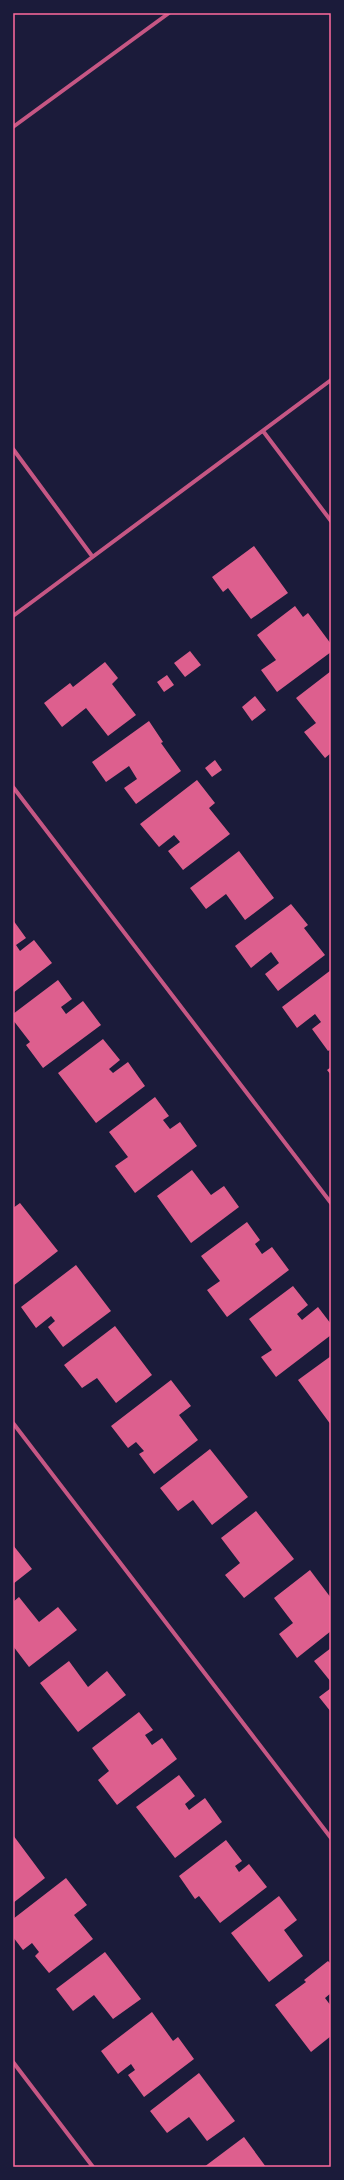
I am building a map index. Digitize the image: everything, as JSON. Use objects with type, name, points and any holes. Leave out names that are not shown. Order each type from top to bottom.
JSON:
[{"type":"street","points":[[13,127],[169,13]]},
{"type":"street","points":[[13,616],[331,380]]},
{"type":"street","points":[[262,431],[331,521]]},
{"type":"street","points":[[13,449],[92,556]]},
{"type":"street","points":[[13,786],[331,1203]]},
{"type":"street","points":[[13,1423],[331,1838]]},
{"type":"street","points":[[13,2062],[93,2167]]},
{"type":"building","points":[[254,546],[288,593],[251,619],[228,588],[223,592],[212,577]]},
{"type":"building","points":[[295,606],[303,617],[308,613],[331,644],[331,652],[277,692],[261,670],[276,660],[257,635]]},
{"type":"building","points":[[190,651],[201,665],[185,677],[174,663]]},
{"type":"building","points":[[105,662],[118,678],[112,684],[136,715],[108,736],[86,708],[62,727],[44,703],[70,683],[73,687]]},
{"type":"building","points":[[331,671],[331,753],[325,758],[304,732],[316,723],[296,698]]},
{"type":"building","points":[[167,675],[174,685],[164,692],[157,682]]},
{"type":"building","points":[[255,696],[266,710],[252,721],[242,707]]},
{"type":"building","points":[[149,721],[163,742],[161,743],[181,771],[136,804],[124,788],[137,779],[129,766],[106,782],[92,762]]},
{"type":"building","points":[[215,760],[222,770],[212,777],[205,768]]},
{"type":"building","points":[[197,780],[215,803],[209,808],[230,834],[183,870],[168,851],[180,842],[174,835],[159,847],[140,824]]},
{"type":"building","points":[[239,851],[274,898],[245,920],[226,894],[206,909],[190,888]]},
{"type":"building","points":[[291,904],[308,925],[304,928],[325,955],[278,991],[265,974],[279,963],[271,952],[251,968],[235,946]]},
{"type":"building","points":[[13,920],[26,938],[16,945],[20,951],[34,940],[52,963],[13,993]]},
{"type":"building","points":[[331,970],[331,1049],[328,1051],[312,1029],[321,1022],[315,1014],[297,1028],[282,1007]]},
{"type":"building","points":[[58,980],[72,999],[61,1007],[66,1014],[83,1001],[101,1025],[43,1068],[26,1045],[30,1042],[13,1020],[13,1014]]},
{"type":"building","points":[[103,1039],[120,1060],[109,1069],[113,1073],[128,1062],[145,1086],[96,1123],[58,1073]]},
{"type":"building","points":[[331,1067],[331,1075],[327,1070]]},
{"type":"building","points":[[155,1097],[169,1116],[163,1120],[170,1129],[180,1122],[197,1146],[135,1193],[115,1166],[128,1157],[109,1132]]},
{"type":"building","points":[[192,1170],[211,1195],[224,1186],[239,1207],[191,1243],[157,1196]]},
{"type":"building","points":[[20,1203],[58,1251],[13,1286],[13,1208]]},
{"type":"building","points":[[247,1222],[260,1240],[255,1244],[262,1254],[272,1247],[289,1270],[227,1317],[207,1290],[220,1281],[201,1256]]},
{"type":"building","points":[[76,1265],[111,1311],[63,1347],[48,1327],[55,1321],[51,1316],[36,1328],[21,1307]]},
{"type":"building","points":[[293,1286],[308,1305],[297,1314],[302,1320],[318,1307],[331,1324],[331,1335],[276,1377],[261,1357],[272,1350],[249,1319]]},
{"type":"building","points":[[115,1326],[152,1375],[116,1403],[97,1378],[82,1388],[64,1365]]},
{"type":"building","points":[[331,1356],[331,1425],[298,1380]]},
{"type":"building","points":[[171,1380],[191,1406],[179,1415],[198,1440],[154,1474],[139,1454],[144,1451],[136,1442],[128,1448],[111,1426]]},
{"type":"building","points":[[210,1449],[248,1497],[212,1525],[193,1500],[178,1511],[160,1488]]},
{"type":"building","points":[[256,1511],[294,1559],[244,1598],[225,1575],[240,1563],[221,1538]]},
{"type":"building","points":[[13,1545],[32,1569],[13,1584]]},
{"type":"building","points":[[310,1570],[331,1598],[331,1631],[297,1658],[279,1634],[293,1623],[274,1598]]},
{"type":"building","points":[[19,1597],[39,1622],[58,1607],[77,1630],[29,1667],[13,1646],[13,1602]]},
{"type":"building","points":[[331,1648],[331,1682],[314,1661]]},
{"type":"building","points":[[69,1661],[88,1687],[107,1671],[126,1695],[78,1732],[40,1683]]},
{"type":"building","points":[[331,1688],[331,1712],[319,1697]]},
{"type":"building","points":[[139,1712],[153,1730],[145,1735],[152,1745],[162,1738],[177,1759],[117,1805],[98,1780],[109,1771],[92,1748]]},
{"type":"building","points":[[179,1775],[195,1796],[185,1804],[189,1810],[205,1798],[222,1822],[175,1858],[136,1807]]},
{"type":"building","points":[[13,1835],[45,1878],[13,1903]]},
{"type":"building","points":[[226,1840],[242,1861],[235,1866],[239,1872],[249,1864],[267,1887],[220,1923],[199,1896],[195,1899],[179,1876]]},
{"type":"building","points":[[66,1878],[87,1905],[74,1915],[93,1939],[49,1973],[35,1956],[39,1952],[32,1943],[23,1950],[13,1937],[13,1919]]},
{"type":"building","points":[[279,1896],[297,1920],[284,1930],[303,1956],[269,1982],[231,1933]]},
{"type":"building","points":[[105,1952],[141,1999],[113,2019],[94,1995],[73,2011],[56,1989]]},
{"type":"building","points":[[328,1961],[331,1964],[331,1993],[325,1998],[331,2006],[331,2036],[311,2052],[275,2005],[306,1982],[304,1980]]},
{"type":"building","points":[[152,2012],[173,2041],[178,2037],[194,2059],[144,2097],[128,2075],[135,2070],[131,2064],[118,2074],[101,2051]]},
{"type":"building","points":[[199,2073],[235,2121],[207,2141],[189,2117],[167,2133],[150,2111]]},
{"type":"building","points":[[244,2137],[266,2167],[204,2167]]}]
